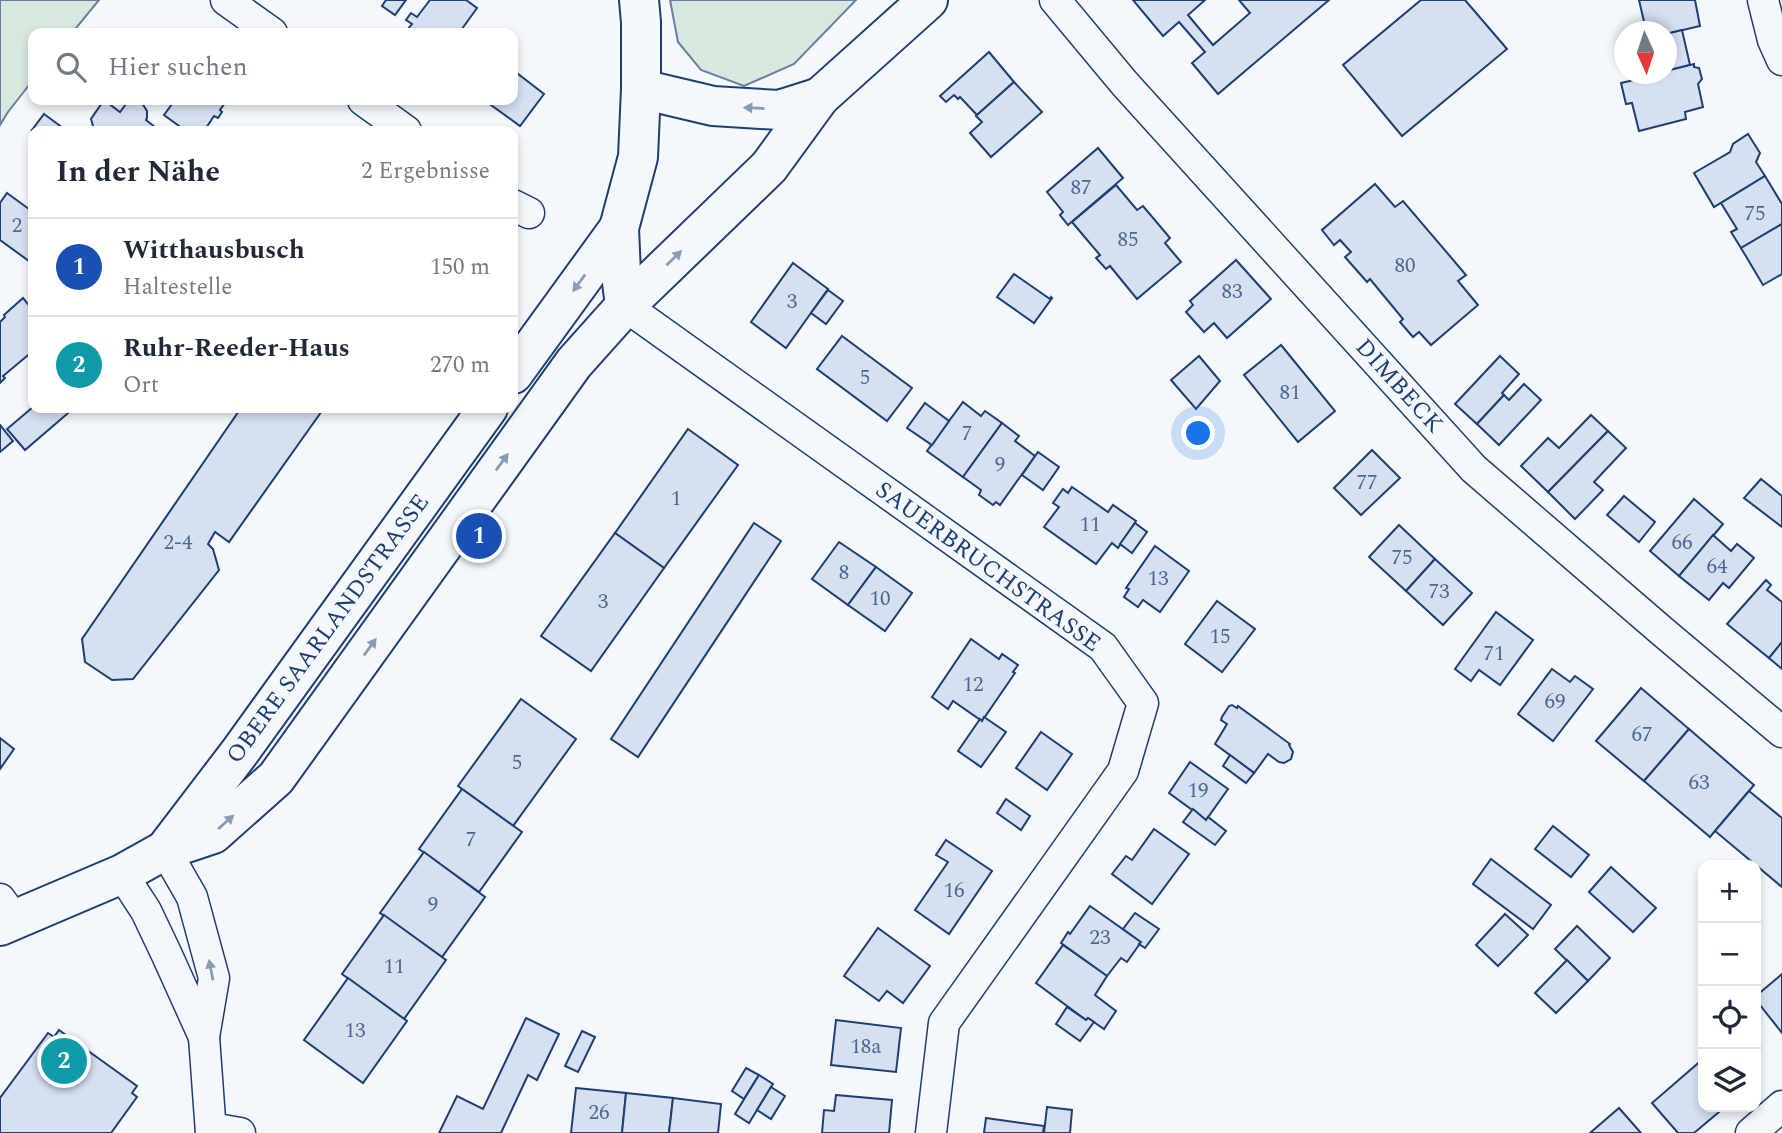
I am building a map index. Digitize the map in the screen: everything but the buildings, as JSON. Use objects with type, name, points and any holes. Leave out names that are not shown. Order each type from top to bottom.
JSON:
[{"type":"main road","points":[[625,306],[619,228],[638,157],[641,89],[639,0]]},
{"type":"main road","points":[[641,89],[713,106],[779,110],[820,97],[928,0]]},
{"type":"main road","name":"OBERE SAARLANDSTRASSE","points":[[5,915],[122,874],[165,850],[214,834],[276,778],[574,363],[625,306],[769,167],[820,97]]},
{"type":"main road","points":[[518,367],[619,228]]},
{"type":"main road","name":"OBERE SAARLANDSTRASSE","points":[[165,850],[239,753],[484,413]]},
{"type":"street","points":[[226,0],[265,28]]},
{"type":"street","name":"DIMBECK","points":[[1055,0],[1125,84],[1474,469],[1782,732]]},
{"type":"street","points":[[1763,0],[1773,40],[1782,60]]},
{"type":"street","points":[[370,105],[399,126]]},
{"type":"street","name":"SAUERBRUCHSTRASSE","points":[[625,306],[1103,647],[1143,703],[1123,771],[944,1023],[931,1133]]},
{"type":"street","points":[[165,850],[192,897],[214,978],[204,1037]]},
{"type":"street","points":[[122,874],[146,911],[204,1037],[220,1131]]},
{"type":"street","points":[[1751,1133],[1782,1107]]},
{"type":"shaded area","points":[[0,0],[99,0],[76,28],[28,28],[28,86],[0,125]]},
{"type":"shaded area","points":[[670,0],[856,0],[794,64],[744,86],[701,70],[678,42]]},
{"type":"place","name":"Witthausbusch","points":[[479,536]]},
{"type":"place","name":"Ruhr-Reeder-Haus","points":[[64,1061]]}]
